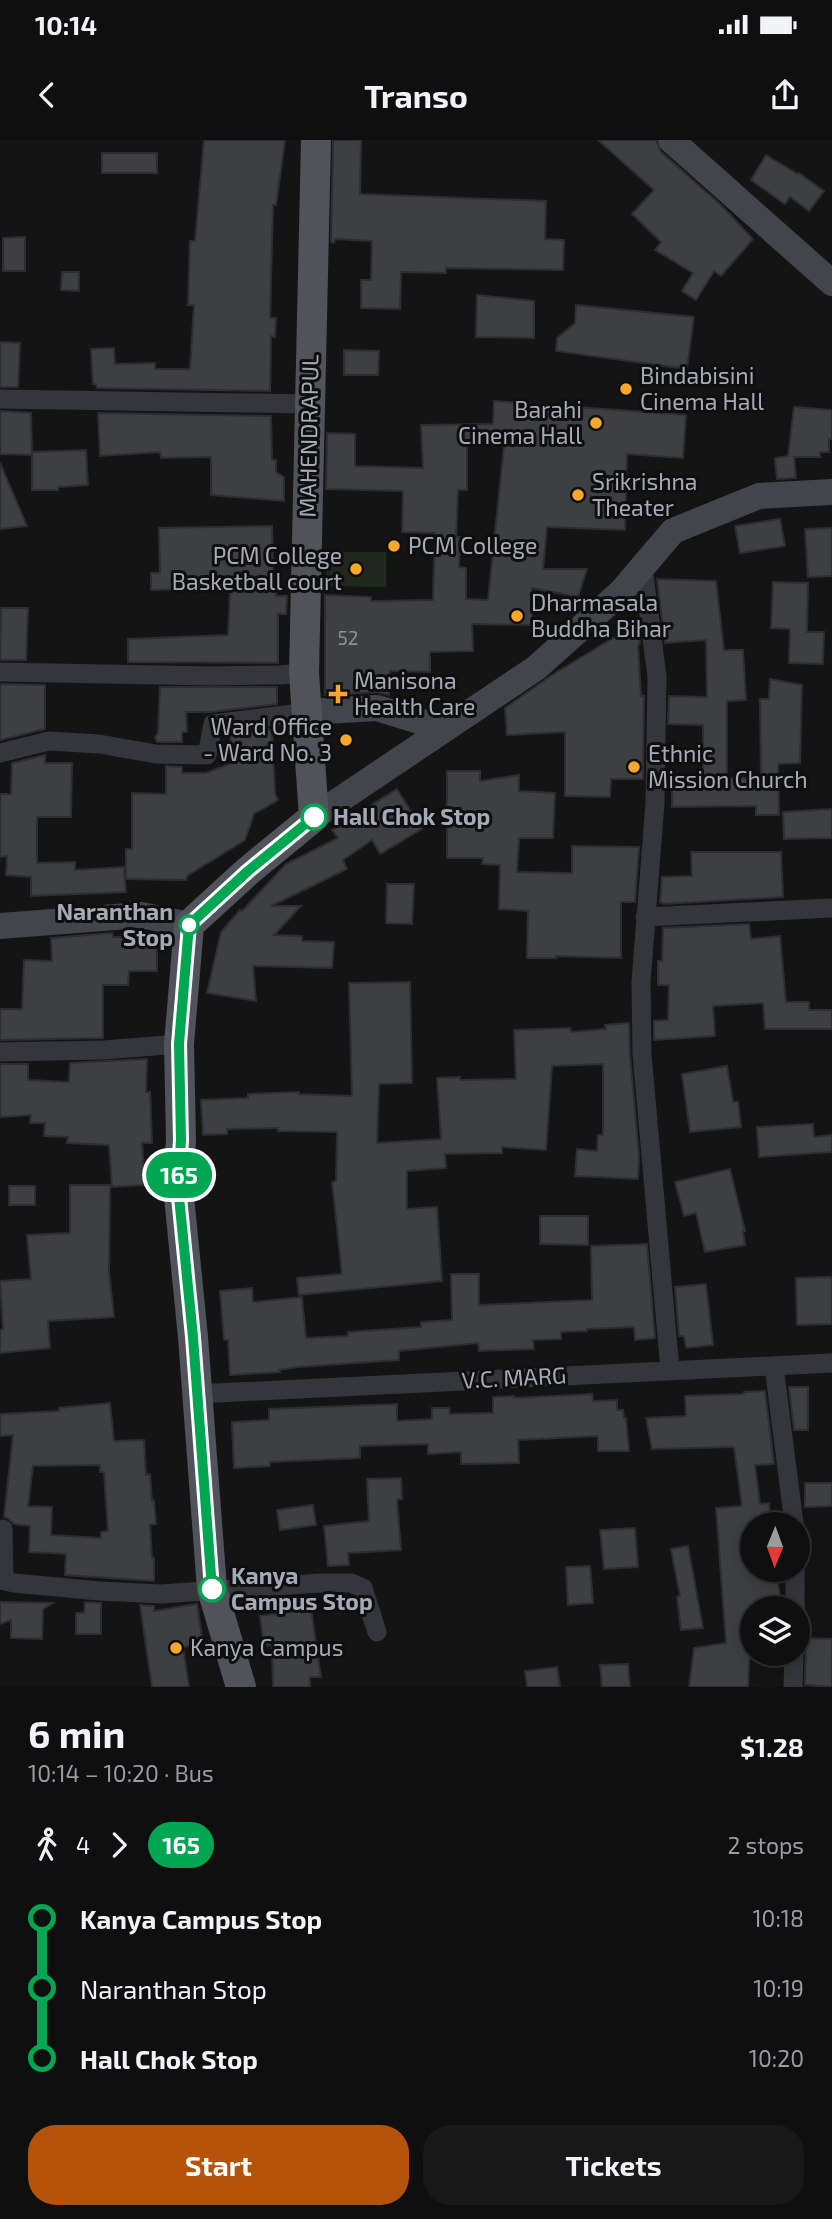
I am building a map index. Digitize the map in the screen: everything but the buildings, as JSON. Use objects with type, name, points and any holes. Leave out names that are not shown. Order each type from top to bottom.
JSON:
[{"type":"main road","name":"MAHENDRAPUL","points":[[314,817],[304,673],[316,140]]},
{"type":"main road","points":[[671,140],[832,282]]},
{"type":"main road","points":[[241,1687],[212,1589],[193,1337],[178,1187],[181,1140],[179,1044],[189,925],[248,871],[314,817],[536,668],[622,591],[673,531],[759,496],[832,492]]},
{"type":"main road","points":[[307,712],[377,708],[445,729]]},
{"type":"main road","points":[[0,926],[141,915],[189,925]]},
{"type":"street","points":[[0,399],[310,404]]},
{"type":"street","points":[[643,567],[657,677],[654,803],[641,982],[642,1054],[670,1370]]},
{"type":"street","points":[[0,672],[211,676],[304,673]]},
{"type":"street","points":[[0,753],[49,741],[99,744],[156,754],[207,755],[213,724],[307,712]]},
{"type":"street","points":[[645,917],[832,908]]},
{"type":"street","points":[[0,1052],[104,1050],[179,1044]]},
{"type":"street","name":"V.C. MARG","points":[[196,1394],[832,1363]]},
{"type":"street","points":[[774,1366],[792,1512]]},
{"type":"street","points":[[3,1529],[4,1581],[161,1594],[351,1583],[363,1588],[377,1632]]},
{"type":"street","points":[[793,1687],[794,1666]]},
{"type":"shaded area","name":"PCM College Basketball court","points":[[327,552],[386,552],[386,587],[326,586]]},
{"type":"bus line","name":"165","points":[[212,1589],[193,1337],[178,1187],[181,1140],[179,1044],[189,925],[248,871],[314,817]]},
{"type":"place","name":"Bindabisini Cinema Hall","points":[[626,389]]},
{"type":"place","name":"Barahi Cinema Hall","points":[[596,423]]},
{"type":"place","name":"Srikrishna Theater","points":[[578,495]]},
{"type":"place","name":"PCM College","points":[[394,546]]},
{"type":"place","name":"PCM College Basketball court","points":[[356,569]]},
{"type":"place","name":"Dharmasala Buddha Bihar","points":[[517,616]]},
{"type":"place","name":"Manisona Health Care","points":[[338,694]]},
{"type":"place","name":"Ward Office - Ward No. 3","points":[[346,740]]},
{"type":"place","name":"Ethnic Mission Church","points":[[634,767]]},
{"type":"place","name":"Hall Chok Stop","points":[[314,817]]},
{"type":"place","name":"Naranthan Stop","points":[[189,925]]},
{"type":"place","name":"Kanya Campus Stop","points":[[212,1589]]},
{"type":"place","name":"Kanya Campus","points":[[176,1648]]}]
